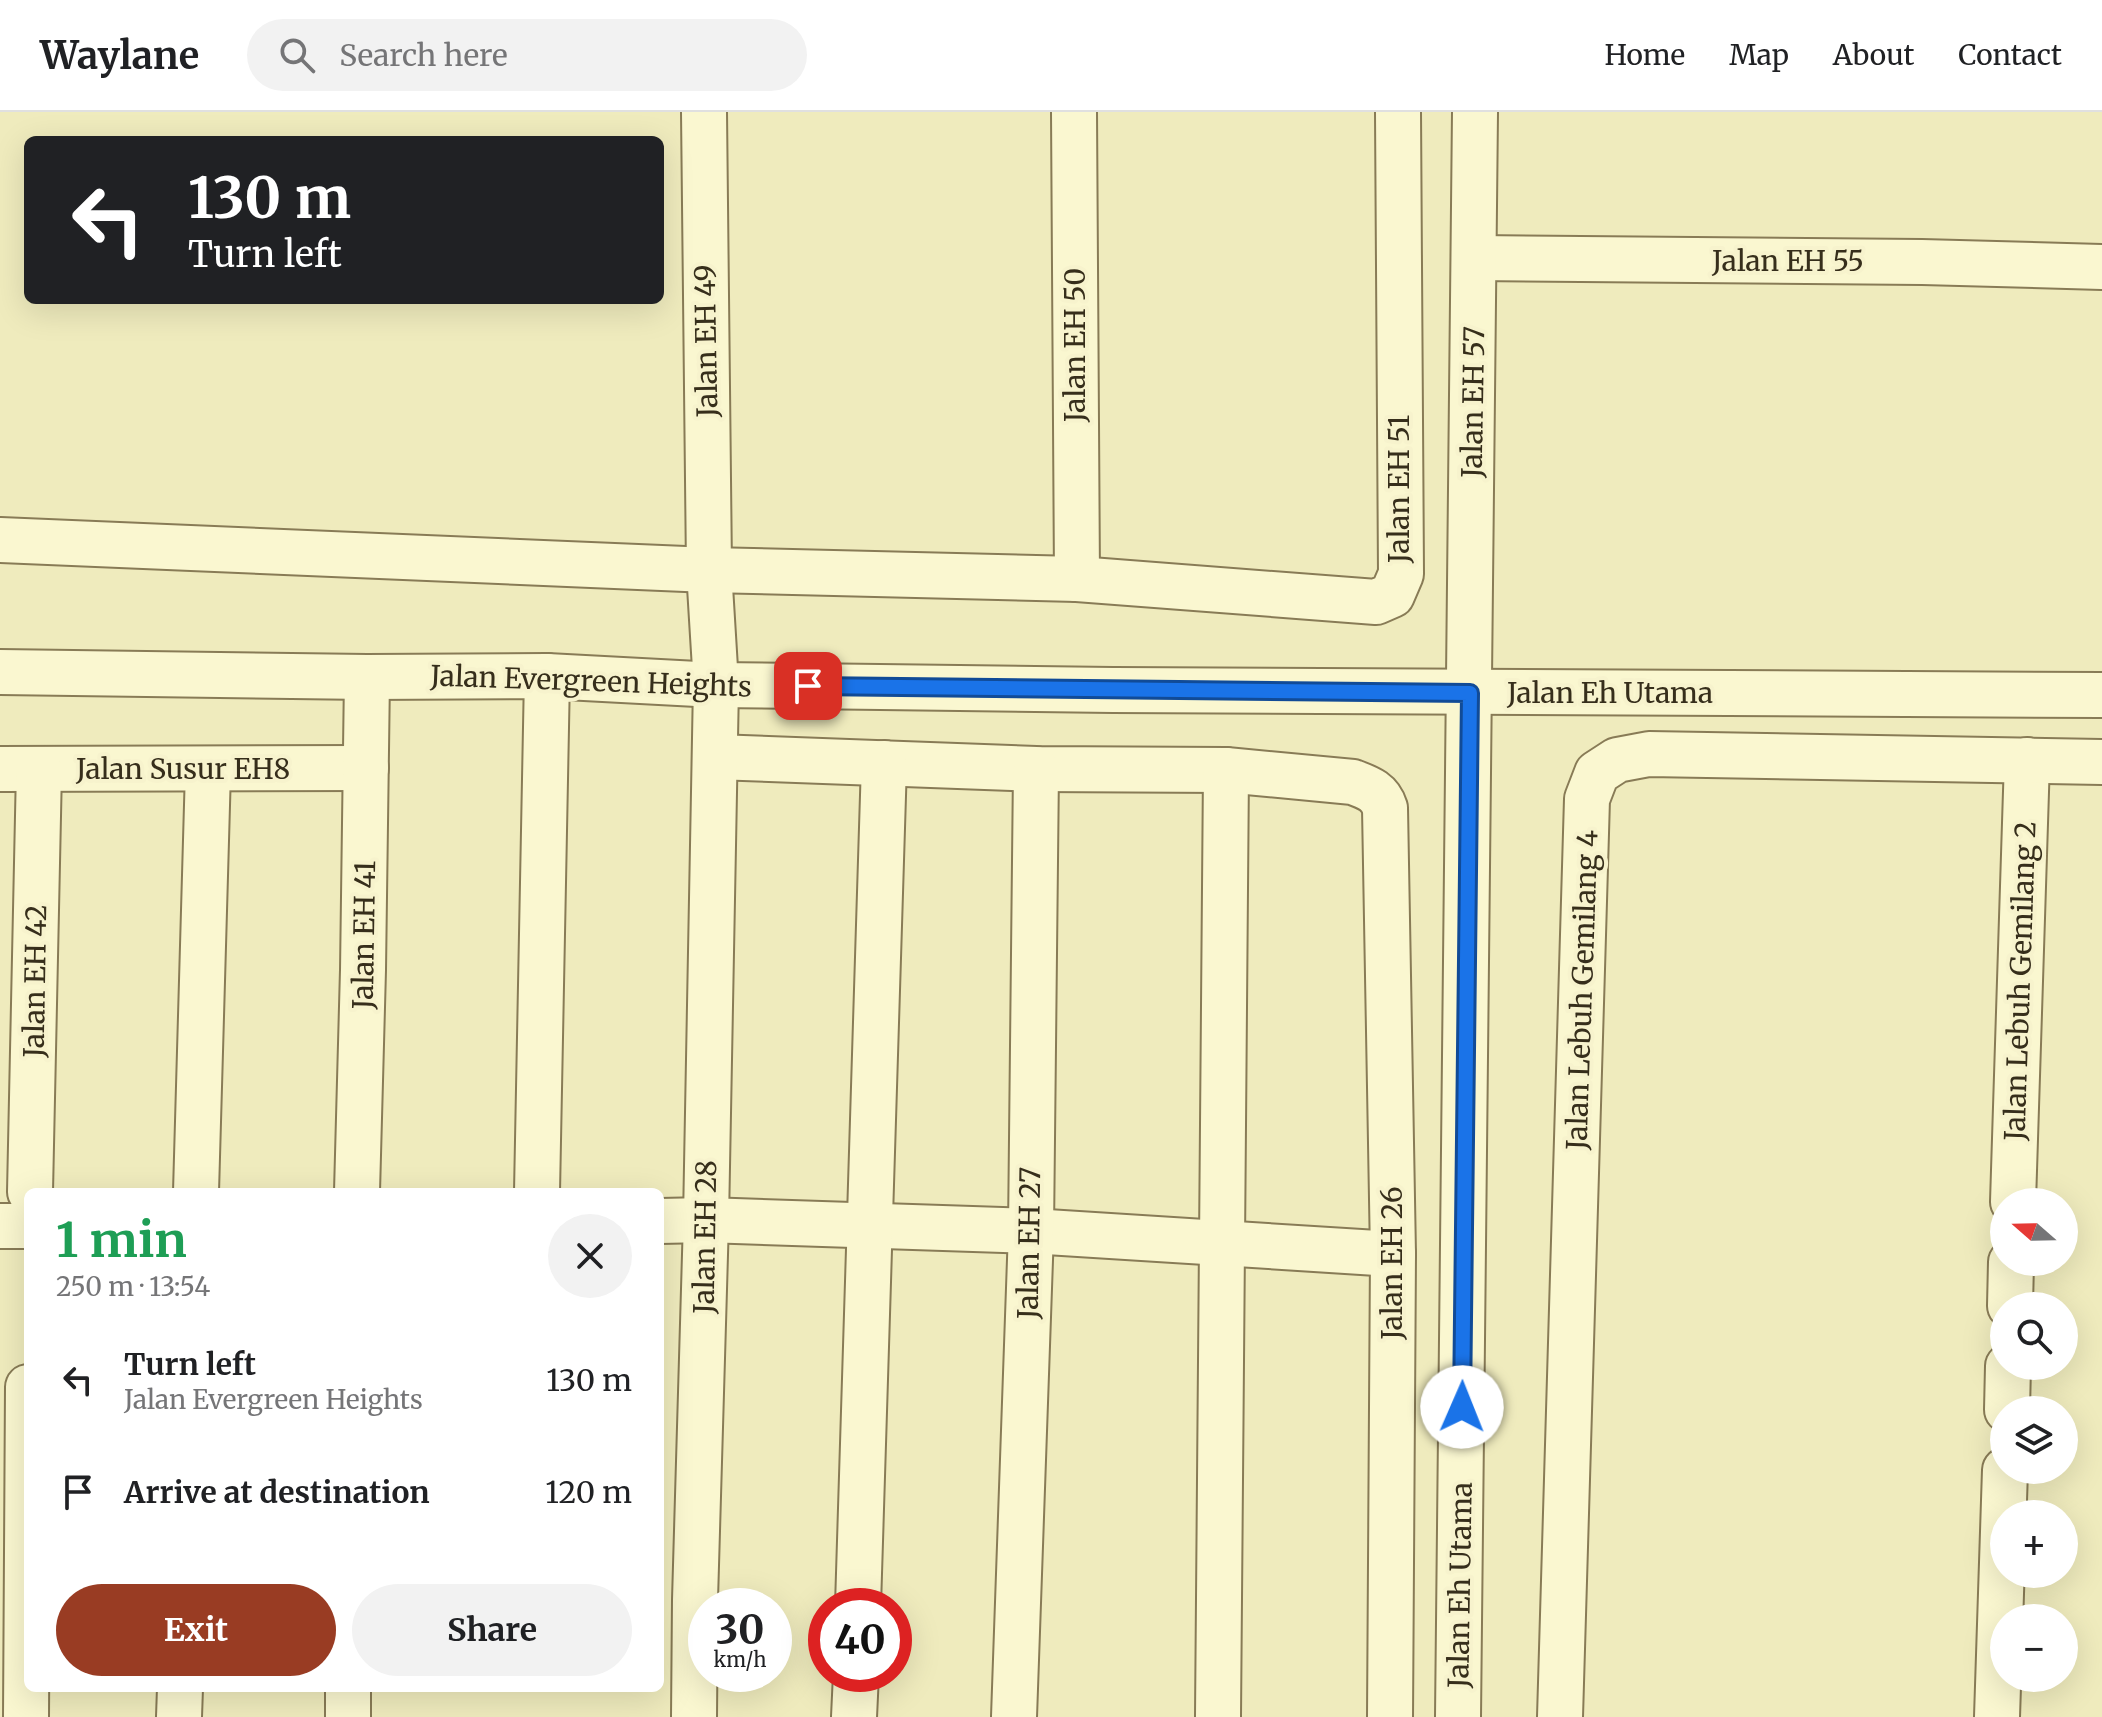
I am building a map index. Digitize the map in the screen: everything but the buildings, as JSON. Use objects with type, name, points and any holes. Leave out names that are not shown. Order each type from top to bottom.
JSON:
[{"type":"street","name":"Jalan EH 49","points":[[704,112],[709,570],[716,685]]},
{"type":"street","name":"Jalan EH 50","points":[[1074,112],[1077,579]]},
{"type":"street","name":"Jalan EH 51","points":[[0,540],[709,570],[1077,579],[1376,602],[1392,595],[1401,574],[1398,112]]},
{"type":"street","name":"Jalan EH 57","points":[[1470,693],[1475,112]]},
{"type":"street","name":"Jalan EH 55","points":[[1475,258],[1922,262],[2102,267]]},
{"type":"street","name":"Jalan Evergreen Heights","points":[[0,672],[547,676],[716,685],[1470,693]]},
{"type":"street","points":[[537,1188],[547,676]]},
{"type":"street","name":"Jalan EH 41","points":[[357,1188],[367,677]]},
{"type":"street","name":"Jalan EH 28","points":[[694,1717],[677,1600],[706,1220],[716,685]]},
{"type":"street","name":"Jalan Eh Utama","points":[[1458,1717],[1470,693],[2102,695]]},
{"type":"street","name":"Jalan Lebuh Gemilang 4","points":[[1560,1717],[1587,799],[1597,773],[1617,760],[1649,754],[2102,762]]},
{"type":"street","points":[[715,757],[1036,769],[1226,770],[1218,1717]]},
{"type":"street","name":"Jalan Lebuh Gemilang 2","points":[[2013,1188],[2027,760]]},
{"type":"street","points":[[859,1588],[884,763]]},
{"type":"street","name":"Jalan Susur EH8","points":[[20,769],[366,768]]},
{"type":"street","name":"Jalan EH 42","points":[[20,769],[30,1188]]},
{"type":"street","name":"Jalan EH 27","points":[[1014,1717],[1031,1231],[1036,769]]},
{"type":"street","points":[[196,1188],[208,770]]},
{"type":"street","name":"Jalan EH 26","points":[[1226,770],[1353,782],[1382,797],[1385,808],[1393,1254],[1390,1717]]},
{"type":"street","points":[[664,1221],[870,1224],[1031,1231],[1393,1254]]},
{"type":"street","points":[[0,1226],[24,1226]]},
{"type":"street","points":[[1997,1717],[2005,1484]]},
{"type":"street","points":[[26,1692],[26,1717]]},
{"type":"street","points":[[179,1717],[180,1692]]},
{"type":"street","points":[[348,1692],[348,1717]]},
{"type":"street","points":[[854,1717],[855,1692]]},
{"type":"route","points":[[808,686],[1470,693],[1462,1407]]}]
